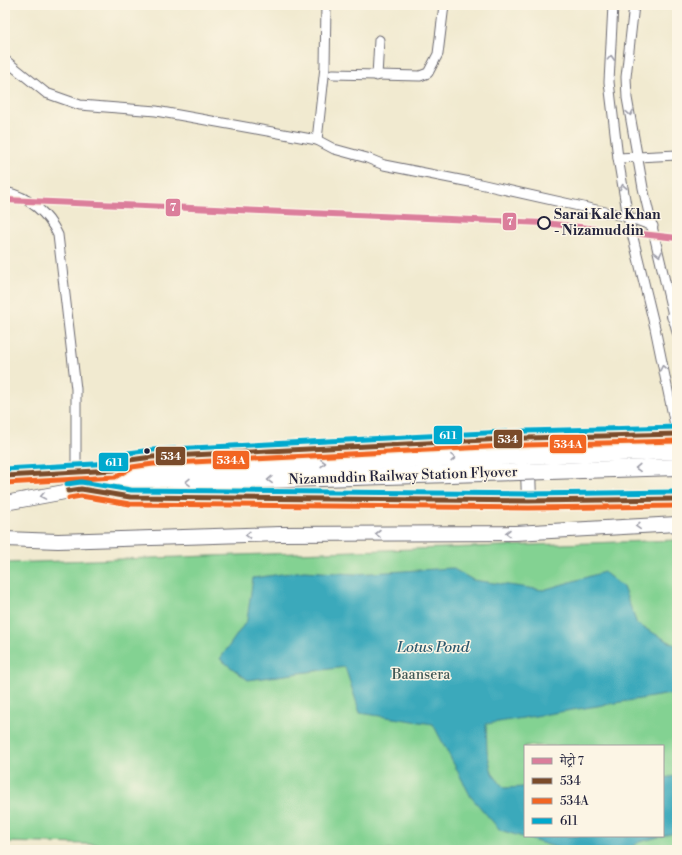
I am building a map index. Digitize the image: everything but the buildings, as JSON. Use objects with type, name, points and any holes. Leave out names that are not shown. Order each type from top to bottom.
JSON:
[{"type":"highway","name":"Nizamuddin Railway Station Flyover","points":[[80,489],[129,482],[228,474],[677,451]]},
{"type":"highway","name":"Nizamuddin Railway Station Flyover","points":[[114,470],[228,474],[677,467]]},
{"type":"main road","points":[[5,476],[114,470],[130,460],[152,457],[527,438],[677,434]]},
{"type":"main road","points":[[527,438],[530,501]]},
{"type":"main road","points":[[5,503],[80,489],[130,497],[530,501],[677,499]]},
{"type":"main road","points":[[5,539],[58,541],[280,534],[515,533],[677,524]]},
{"type":"street","points":[[317,140],[325,68],[326,5]]},
{"type":"street","points":[[333,74],[420,76],[428,73],[438,54],[444,5]]},
{"type":"street","points":[[613,5],[609,82],[618,158],[628,217],[655,328],[677,434]]},
{"type":"street","points":[[634,5],[626,77],[627,98],[638,158],[677,332]]},
{"type":"street","points":[[377,76],[379,40]]},
{"type":"street","points":[[5,60],[46,93],[80,105],[113,109],[156,111],[317,140],[334,149],[367,158],[384,165],[480,184],[628,217],[653,226]]},
{"type":"street","points":[[618,158],[677,155]]},
{"type":"street","points":[[5,192],[19,197],[44,214],[52,222],[58,235],[76,389],[76,472]]},
{"type":"green space","name":"Baansera","points":[[677,540],[677,850],[148,850],[122,845],[5,842],[5,563]]},
{"type":"water","name":"Lotus Pond","points":[[452,568],[473,580],[543,590],[604,572],[623,587],[637,624],[677,646],[677,693],[486,724],[487,751],[492,773],[504,788],[524,787],[524,837],[659,837],[639,842],[629,850],[564,850],[500,830],[471,797],[433,724],[360,713],[345,667],[248,680],[220,659],[247,620],[253,578],[304,571],[355,574]]},
{"type":"water","points":[[677,776],[677,832],[664,836],[664,778]]},
{"type":"metro line","name":"7","points":[[5,200],[544,223],[677,238]]},
{"type":"transit line","name":"611","points":[[5,469],[112,463],[128,453],[152,450],[527,431],[677,427]]},
{"type":"transit line","name":"534","points":[[5,476],[114,470],[130,460],[152,457],[527,438],[677,434]]},
{"type":"transit line","name":"534A","points":[[5,483],[115,477],[132,467],[153,464],[527,445],[677,441]]},
{"type":"transit line","name":"611","points":[[67,484],[81,482],[131,490],[529,494],[677,492]]},
{"type":"transit line","name":"534","points":[[68,491],[81,489],[130,497],[529,501],[677,499]]},
{"type":"transit line","name":"534A","points":[[69,498],[81,496],[130,504],[529,508],[677,506]]},
{"type":"place","name":"Sarai Kale Khan - Nizamuddin","points":[[544,223]]}]
